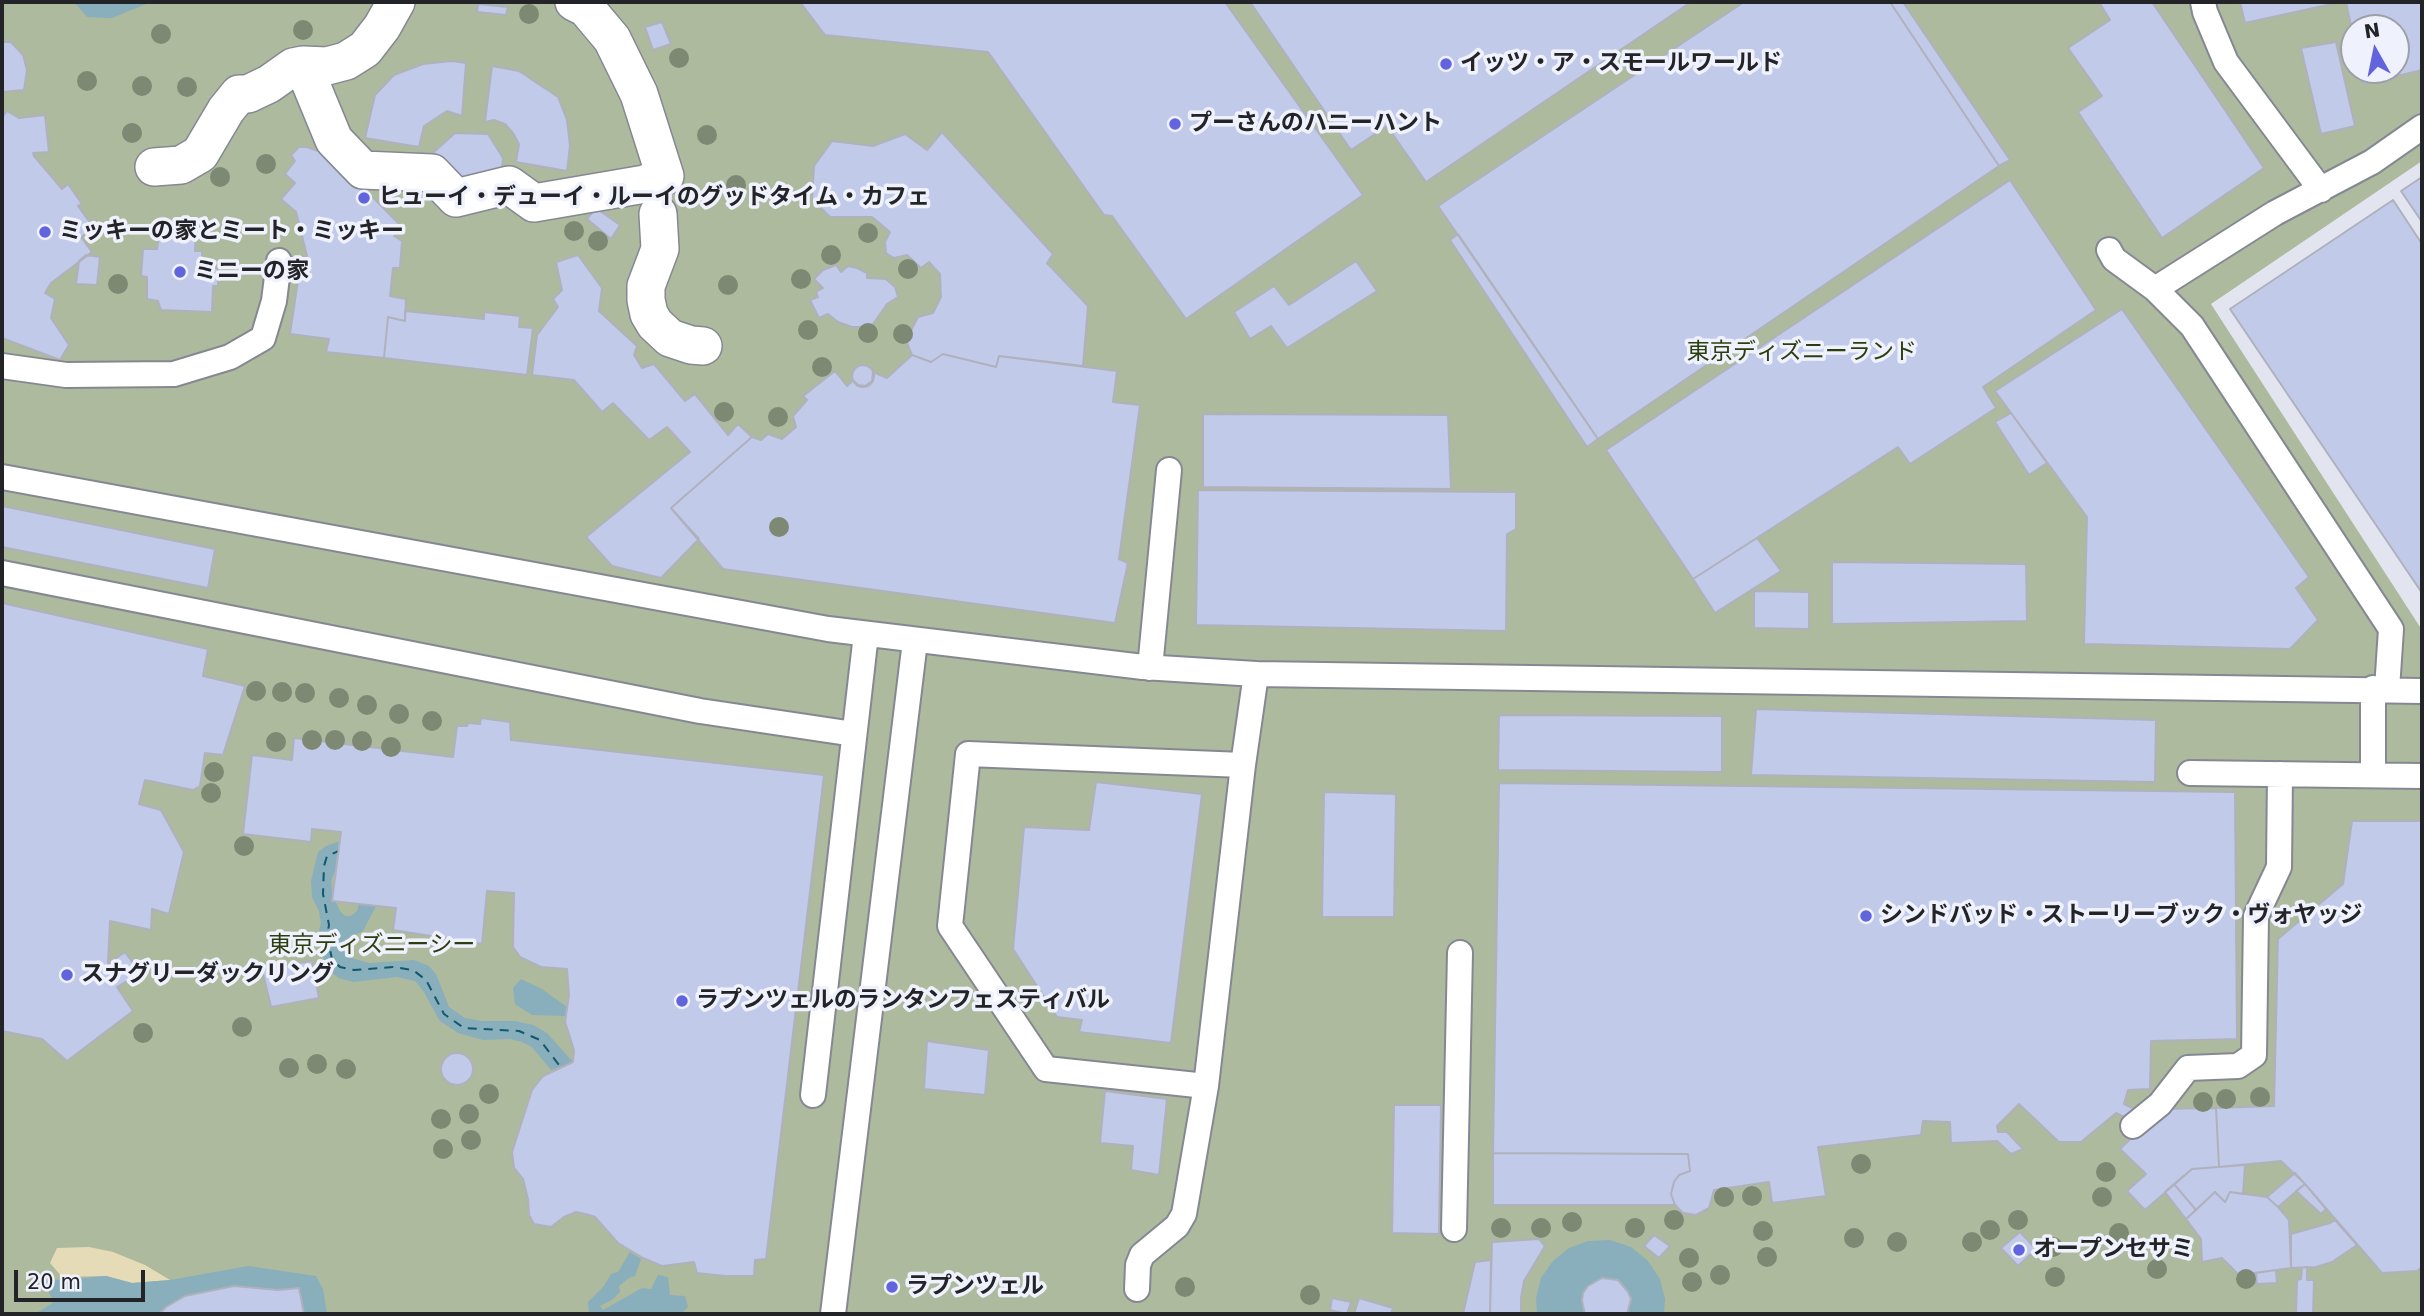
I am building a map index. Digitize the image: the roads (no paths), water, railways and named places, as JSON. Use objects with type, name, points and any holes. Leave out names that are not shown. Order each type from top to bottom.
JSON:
[{"type":"street","points":[[154,167],[181,164],[200,154],[226,110],[239,94],[248,94],[269,84],[293,67],[327,66],[346,61],[365,49],[396,2]]},
{"type":"street","points":[[303,65],[334,139],[363,170],[432,173],[456,198],[509,186],[534,203],[645,184],[665,176],[639,94],[612,39],[586,8],[574,2]]},
{"type":"street","points":[[658,214],[660,249],[646,286],[649,314],[670,338],[703,346]]},
{"type":"lane","points":[[2203,2],[2227,62],[2321,190]]},
{"type":"lane","points":[[2155,289],[2275,213],[2372,162],[2422,127]]},
{"type":"lane","points":[[2109,250],[2114,258],[2155,289],[2193,326],[2391,629],[2380,689],[2373,775]]},
{"type":"lane","points":[[2,366],[66,375],[174,374],[230,357],[264,338],[274,301],[279,261]]},
{"type":"lane","points":[[1150,668],[1169,470]]},
{"type":"lane","points":[[2,477],[717,610],[915,641],[1150,668],[1256,674],[2422,691]]},
{"type":"lane","points":[[2,573],[700,711],[854,734]]},
{"type":"lane","points":[[813,1094],[866,634]]},
{"type":"lane","points":[[833,1314],[915,641]]},
{"type":"lane","points":[[1137,1289],[1138,1265],[1142,1255],[1177,1226],[1184,1214],[1206,1086],[1256,674]]},
{"type":"lane","points":[[1206,1086],[1046,1069],[950,926],[968,754],[1243,765]]},
{"type":"lane","points":[[2190,773],[2422,776]]},
{"type":"lane","points":[[2133,1126],[2160,1104],[2189,1068],[2238,1066],[2254,1055],[2256,916],[2279,867],[2280,774]]},
{"type":"lane","points":[[1454,1229],[1460,953]]},
{"type":"water","points":[[151,2],[112,18],[87,17],[76,4]]},
{"type":"water","points":[[340,841],[337,866],[331,881],[333,896],[340,911],[345,916],[351,916],[357,911],[359,904],[376,906],[363,931],[344,940],[342,949],[348,957],[369,963],[414,960],[429,966],[436,974],[449,1007],[465,1018],[515,1021],[533,1025],[547,1033],[573,1062],[551,1070],[532,1047],[522,1042],[510,1039],[483,1040],[458,1033],[439,1020],[415,981],[397,977],[353,982],[339,978],[329,971],[318,936],[321,923],[312,897],[311,881],[318,852]]},
{"type":"water","points":[[521,979],[542,989],[567,1007],[566,1016],[532,1015],[515,1004],[513,988]]},
{"type":"water","points":[[1610,1240],[1631,1247],[1648,1261],[1660,1279],[1665,1299],[1664,1314],[1537,1314],[1536,1298],[1541,1278],[1553,1261],[1569,1248],[1588,1241]]},
{"type":"water","points":[[630,1252],[641,1259],[635,1276],[619,1286],[620,1292],[612,1300],[600,1306],[603,1310],[642,1288],[651,1289],[658,1275],[668,1277],[670,1295],[685,1296],[688,1307],[681,1314],[589,1314],[588,1302],[604,1286],[611,1274],[618,1272]]},
{"type":"water","points":[[248,1266],[316,1276],[323,1289],[327,1314],[35,1314],[54,1302],[43,1281],[106,1276],[132,1283],[170,1280]]},
{"type":"place","name":"イッツ・ア・スモールワールド","points":[[1446,64]]},
{"type":"place","name":"プーさんのハニーハント","points":[[1175,124]]},
{"type":"place","name":"ヒューイ・デューイ・ルーイのグッドタイム・カフェ","points":[[364,198]]},
{"type":"place","name":"ミッキーの家とミート・ミッキー","points":[[45,232]]},
{"type":"place","name":"ミニーの家","points":[[180,272]]},
{"type":"place","name":"シンドバッド・ストーリーブック・ヴォヤッジ","points":[[1866,916]]},
{"type":"place","name":"スナグリーダックリング","points":[[67,975]]},
{"type":"place","name":"ラプンツェルのランタンフェスティバル","points":[[682,1001]]},
{"type":"place","name":"オープンセサミ","points":[[2019,1250]]},
{"type":"place","name":"ラプンツェル","points":[[892,1287]]},
{"type":"park label","name":"東京ディズニーランド","points":[[1802,353]]},
{"type":"park label","name":"東京ディズニーシー","points":[[372,946]]}]
